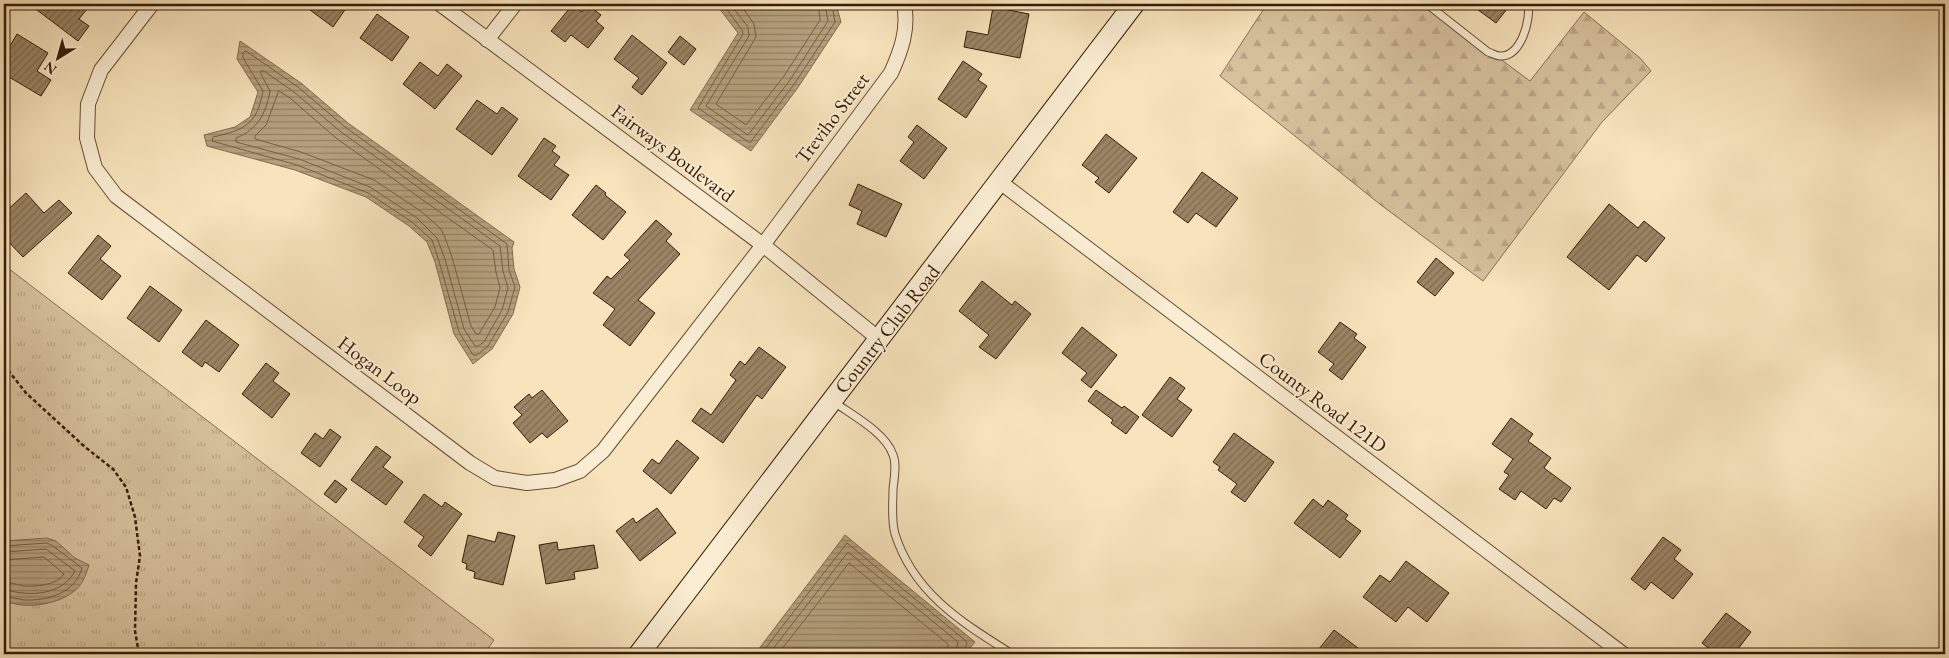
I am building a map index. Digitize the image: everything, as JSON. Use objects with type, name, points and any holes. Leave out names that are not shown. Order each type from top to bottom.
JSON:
[{"type":"street","name":"Hogan Loop","points":[[152,4],[101,70],[88,104],[87,138],[95,168],[100,175],[116,196],[470,463],[495,478],[527,483],[555,480],[580,471],[603,452],[763,244]]},
{"type":"street","name":"Fairways Boulevard","points":[[440,4],[763,244],[879,339]]},
{"type":"street","points":[[487,40],[514,4]]},
{"type":"street","name":"Treviho Street","points":[[763,244],[891,73],[901,50],[905,32],[904,4]]},
{"type":"street","name":"Country Club Road","points":[[639,654],[1134,4]]},
{"type":"street","name":"County Road 121D","points":[[1000,182],[1623,654]]},
{"type":"lane","points":[[1427,4],[1488,52],[1498,56],[1505,55],[1522,40],[1527,27],[1528,4]]},
{"type":"lane","points":[[832,400],[881,436],[894,455],[892,510],[894,532],[904,557],[915,576],[965,624],[1012,654]]},
{"type":"path","points":[[4,365],[26,393],[85,446],[114,469],[126,487],[135,517],[140,556],[136,582],[135,632],[139,654]]},
{"type":"green space","points":[[1267,4],[1426,4],[1530,81],[1584,12],[1640,58],[1651,71],[1602,122],[1483,281],[1381,205],[1220,76]]},
{"type":"green space","points":[[4,265],[494,640],[484,654],[4,654]]},
{"type":"water","points":[[716,4],[836,4],[841,22],[799,86],[751,151],[690,110],[738,33]]},
{"type":"water","points":[[240,41],[301,83],[348,123],[514,242],[512,248],[514,269],[520,287],[513,314],[492,349],[473,364],[454,334],[435,262],[427,242],[409,226],[366,197],[295,170],[207,146],[204,135],[235,127],[250,117],[258,92],[237,59]]},
{"type":"water","points":[[845,535],[975,642],[965,654],[755,654]]},
{"type":"water","points":[[47,538],[56,541],[75,558],[89,565],[81,583],[76,590],[49,603],[20,605],[4,600],[4,541]]},
{"type":"building","points":[[29,4],[91,4],[79,19],[89,26],[78,41]]},
{"type":"building","points":[[302,4],[349,4],[333,27]]},
{"type":"building","points":[[573,4],[582,12],[588,5],[601,15],[596,21],[604,28],[588,48],[571,35],[565,42],[551,31]]},
{"type":"building","points":[[1470,4],[1511,4],[1496,23]]},
{"type":"building","points":[[993,7],[1029,14],[1020,58],[964,47],[967,31],[988,35]]},
{"type":"building","points":[[377,14],[409,37],[392,61],[360,38]]},
{"type":"building","points":[[17,34],[48,53],[37,71],[51,80],[41,96],[4,74],[4,56]]},
{"type":"building","points":[[632,35],[667,63],[642,95],[632,87],[639,78],[614,59]]},
{"type":"building","points":[[680,36],[696,49],[684,65],[668,52]]},
{"type":"building","points":[[963,61],[982,74],[978,80],[987,86],[966,118],[938,99]]},
{"type":"building","points":[[420,62],[438,76],[447,64],[462,76],[435,109],[403,84]]},
{"type":"building","points":[[477,100],[497,114],[502,107],[518,119],[492,155],[456,129]]},
{"type":"building","points":[[917,125],[947,148],[924,179],[900,161],[914,142],[908,137]]},
{"type":"building","points":[[1106,134],[1137,158],[1109,193],[1095,182],[1099,178],[1082,165]]},
{"type":"building","points":[[544,138],[556,146],[552,151],[560,157],[554,165],[569,175],[551,200],[518,176]]},
{"type":"building","points":[[1202,172],[1238,198],[1216,227],[1196,213],[1188,223],[1173,212]]},
{"type":"building","points":[[858,184],[902,204],[886,237],[857,224],[862,211],[849,205]]},
{"type":"building","points":[[596,185],[626,212],[603,240],[572,215]]},
{"type":"building","points":[[26,193],[44,213],[59,200],[72,213],[23,257],[4,237],[4,213]]},
{"type":"building","points":[[1609,204],[1638,228],[1644,221],[1665,238],[1646,262],[1637,255],[1609,290],[1567,257]]},
{"type":"building","points":[[656,220],[672,234],[666,241],[680,254],[638,300],[655,313],[630,346],[603,325],[615,309],[593,293],[607,276],[611,279],[630,260],[624,255]]},
{"type":"building","points":[[98,235],[111,246],[100,259],[121,276],[102,300],[68,273]]},
{"type":"building","points":[[1436,258],[1454,273],[1435,296],[1417,282]]},
{"type":"building","points":[[982,281],[1012,305],[1015,301],[1031,314],[996,359],[979,347],[989,335],[959,311]]},
{"type":"building","points":[[150,286],[182,310],[159,342],[127,318]]},
{"type":"building","points":[[206,320],[239,345],[219,372],[205,362],[202,367],[182,352]]},
{"type":"building","points":[[1340,322],[1357,334],[1354,338],[1366,347],[1342,380],[1329,370],[1334,364],[1318,352]]},
{"type":"building","points":[[1082,327],[1117,355],[1091,388],[1081,380],[1087,373],[1062,353]]},
{"type":"building","points":[[759,347],[786,367],[762,399],[757,395],[723,443],[692,421],[701,408],[711,415],[736,380],[730,375],[740,361],[745,365]]},
{"type":"building","points":[[266,363],[279,373],[273,381],[290,394],[272,418],[242,394]]},
{"type":"building","points":[[1170,377],[1185,388],[1177,399],[1192,410],[1172,437],[1142,415]]},
{"type":"building","points":[[542,390],[568,421],[547,438],[542,433],[530,443],[513,423],[522,415],[514,407],[529,394],[532,398]]},
{"type":"building","points":[[1096,390],[1139,417],[1126,434],[1111,423],[1113,420],[1088,401]]},
{"type":"building","points":[[1511,418],[1533,434],[1528,441],[1551,458],[1544,468],[1571,488],[1561,502],[1554,498],[1546,509],[1521,491],[1515,500],[1499,489],[1509,475],[1504,472],[1513,459],[1492,444]]},
{"type":"building","points":[[330,429],[341,437],[320,467],[301,453],[315,433],[323,439]]},
{"type":"building","points":[[1234,433],[1274,462],[1245,502],[1231,492],[1237,484],[1218,470],[1220,467],[1213,462]]},
{"type":"building","points":[[677,440],[699,458],[671,494],[643,471],[652,459],[659,464]]},
{"type":"building","points":[[376,446],[391,457],[383,467],[403,482],[386,505],[351,480]]},
{"type":"building","points":[[335,480],[347,489],[336,503],[324,494]]},
{"type":"building","points":[[424,494],[442,507],[445,502],[462,514],[431,556],[418,546],[424,537],[404,522]]},
{"type":"building","points":[[1313,499],[1323,507],[1328,500],[1348,515],[1345,519],[1361,531],[1340,558],[1294,523]]},
{"type":"building","points":[[657,508],[676,533],[640,561],[616,531],[633,518],[636,523]]},
{"type":"building","points":[[498,532],[515,536],[503,585],[474,578],[475,572],[466,569],[467,564],[462,562],[468,535],[495,542]]},
{"type":"building","points":[[1663,537],[1681,550],[1674,559],[1693,574],[1673,599],[1651,582],[1645,590],[1631,579]]},
{"type":"building","points":[[557,542],[558,550],[594,545],[598,568],[574,572],[575,579],[546,584],[539,545]]},
{"type":"building","points":[[1406,561],[1449,593],[1427,622],[1408,607],[1396,622],[1363,597],[1380,575],[1390,582]]},
{"type":"building","points":[[1726,613],[1751,632],[1734,654],[1716,654],[1702,643]]},
{"type":"building","points":[[1334,630],[1366,654],[1315,654]]}]
